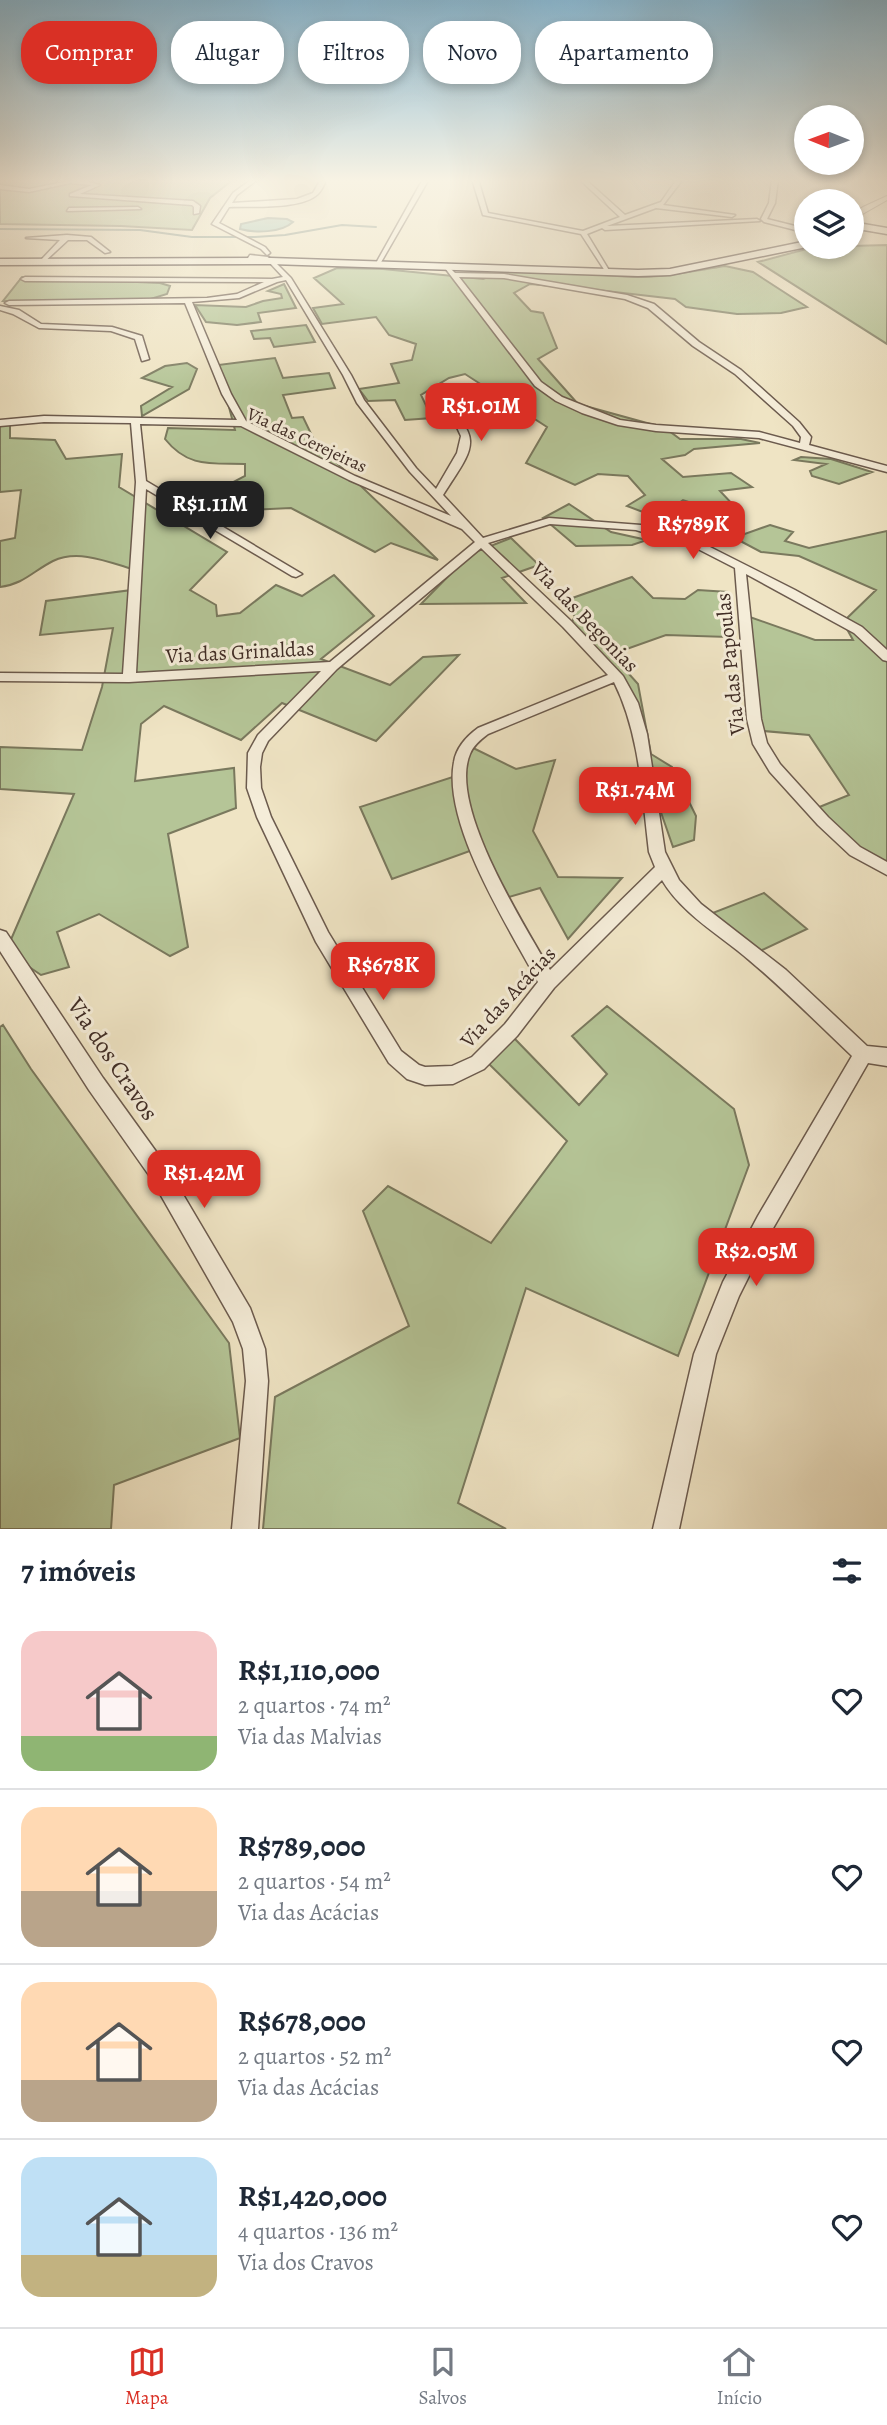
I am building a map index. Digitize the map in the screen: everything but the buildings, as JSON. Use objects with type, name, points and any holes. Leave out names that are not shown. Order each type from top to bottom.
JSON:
[{"type":"main road","points":[[0,262],[42,262],[54,258],[266,258],[451,271],[670,272],[776,250]]},
{"type":"street","points":[[54,258],[59,250]]},
{"type":"street","points":[[249,259],[252,250]]},
{"type":"street","name":"Via das Begonias","points":[[265,250],[266,258],[288,278],[360,401],[413,470],[481,542],[617,676],[631,703],[640,734],[657,852],[662,870],[672,887],[695,909],[751,951],[863,1054]]},
{"type":"street","points":[[377,264],[385,250]]},
{"type":"street","points":[[594,250],[607,272]]},
{"type":"street","points":[[451,271],[538,384],[559,399],[618,422],[688,431],[760,435],[887,469]]},
{"type":"street","points":[[451,271],[504,276],[627,296],[651,306],[696,344],[738,372],[796,424],[805,435],[804,446]]},
{"type":"street","points":[[25,279],[288,278]]},
{"type":"street","points":[[9,303],[188,302],[239,296],[275,280]]},
{"type":"street","points":[[188,302],[203,331],[225,390],[243,423]]},
{"type":"street","points":[[0,308],[16,312],[39,326],[112,329],[134,334],[139,338],[145,359]]},
{"type":"street","points":[[434,401],[461,425],[466,436],[466,444],[437,496]]},
{"type":"street","name":"Via das Cerejeiras","points":[[0,423],[44,419],[243,423],[383,493],[467,527]]},
{"type":"street","points":[[130,677],[141,482],[135,422]]},
{"type":"street","points":[[141,482],[296,573]]},
{"type":"street","points":[[481,542],[550,521],[608,523],[667,535],[702,547],[858,630],[887,657]]},
{"type":"street","name":"Via das Grinaldas","points":[[0,677],[130,677],[332,666],[481,542]]},
{"type":"street","name":"Via das Papoulas","points":[[740,566],[754,719],[760,744],[775,768],[823,821],[855,851],[887,869]]},
{"type":"street","name":"Via das Acácias","points":[[332,666],[263,738],[255,753],[254,788],[264,817],[322,937],[404,1068],[425,1076],[453,1075],[478,1063],[511,1030],[548,983],[662,870]]},
{"type":"street","points":[[548,983],[480,853],[460,786],[460,765],[464,750],[473,737],[483,731],[617,676]]},
{"type":"street","name":"Via dos Cravos","points":[[0,937],[96,1084],[158,1171],[242,1316],[254,1349],[257,1381],[245,1529]]},
{"type":"street","points":[[666,1529],[705,1354],[731,1290],[765,1223],[863,1054],[887,1057]]},
{"type":"shaded area","points":[[864,250],[887,250],[887,344],[758,262],[794,252],[794,259],[864,259]]},
{"type":"shaded area","points":[[725,266],[753,272],[807,307],[781,313],[737,314],[686,307],[675,299],[606,291],[530,284],[514,293],[531,311],[543,313],[557,348],[538,359],[578,404],[665,428],[680,439],[741,439],[760,443],[694,449],[685,455],[662,459],[683,477],[731,473],[752,487],[720,491],[737,509],[728,515],[683,500],[659,518],[627,506],[645,495],[628,476],[598,474],[575,485],[526,463],[547,427],[465,374],[449,378],[421,395],[432,418],[405,420],[395,400],[368,401],[359,389],[399,383],[391,364],[412,360],[416,344],[389,335],[376,317],[322,324],[313,308],[343,304],[314,278],[337,268],[383,269],[483,279],[518,271],[645,277]]},
{"type":"shaded area","points":[[22,277],[160,283],[170,286],[167,294],[144,301],[3,301]]},
{"type":"shaded area","points":[[284,284],[296,308],[258,313],[261,322],[237,325],[206,322],[195,305],[246,307],[282,298],[281,294],[268,291]]},
{"type":"shaded area","points":[[306,325],[315,342],[274,347],[270,338],[254,339],[251,331]]},
{"type":"shaded area","points":[[275,358],[283,378],[329,373],[335,388],[283,395],[292,418],[303,417],[315,442],[438,560],[391,543],[375,552],[291,508],[230,511],[203,498],[245,476],[245,464],[201,462],[182,455],[165,439],[168,428],[235,430],[218,365]]},
{"type":"shaded area","points":[[187,363],[197,369],[189,389],[142,416],[141,406],[172,387],[142,378],[165,366]]},
{"type":"shaded area","points":[[0,425],[10,425],[10,438],[55,440],[66,459],[122,454],[119,487],[227,552],[190,590],[216,605],[217,616],[240,613],[276,585],[302,596],[334,575],[374,616],[321,659],[390,685],[423,657],[459,655],[376,741],[282,703],[241,740],[164,706],[141,724],[135,781],[234,768],[236,808],[168,834],[188,947],[170,956],[99,914],[57,932],[69,967],[41,975],[6,951],[74,794],[0,789],[0,747],[82,750],[102,687],[113,628],[40,635],[46,601],[139,589],[139,571],[96,558],[63,557],[22,580],[0,587],[0,541],[15,538],[21,490],[0,492]]},
{"type":"shaded area","points":[[801,457],[831,459],[872,472],[839,484],[812,476],[810,471],[826,464],[794,460]]},
{"type":"shaded area","points":[[569,504],[611,532],[647,540],[632,545],[576,546],[543,518]]},
{"type":"shaded area","points":[[770,525],[793,532],[785,541],[809,548],[887,531],[887,872],[852,856],[812,810],[849,795],[809,735],[752,730],[747,616],[815,640],[853,640],[843,622],[876,590],[799,556],[761,552],[712,526],[742,535]]},
{"type":"shaded area","points":[[511,538],[539,565],[502,578],[526,603],[421,604],[470,554]]},
{"type":"shaded area","points":[[632,577],[653,598],[685,599],[698,590],[728,592],[728,637],[666,635],[621,651],[620,664],[638,684],[651,754],[672,767],[696,816],[694,840],[673,847],[648,775],[621,676],[570,626],[575,616],[561,602]]},
{"type":"shaded area","points":[[465,744],[516,769],[555,760],[533,831],[558,877],[622,878],[568,939],[540,888],[502,899],[478,848],[392,879],[360,807],[456,776]]},
{"type":"shaded area","points":[[764,893],[807,929],[758,952],[705,916]]},
{"type":"shaded area","points":[[607,1006],[734,1109],[749,1165],[678,1356],[526,1288],[458,1503],[506,1529],[263,1529],[275,1397],[409,1326],[363,1211],[388,1186],[491,1243],[567,1141],[487,1062],[514,1038],[579,1105],[607,1074],[572,1036]]},
{"type":"shaded area","points":[[3,1025],[31,1069],[229,1343],[240,1438],[114,1485],[111,1529],[0,1529],[0,1027]]}]
